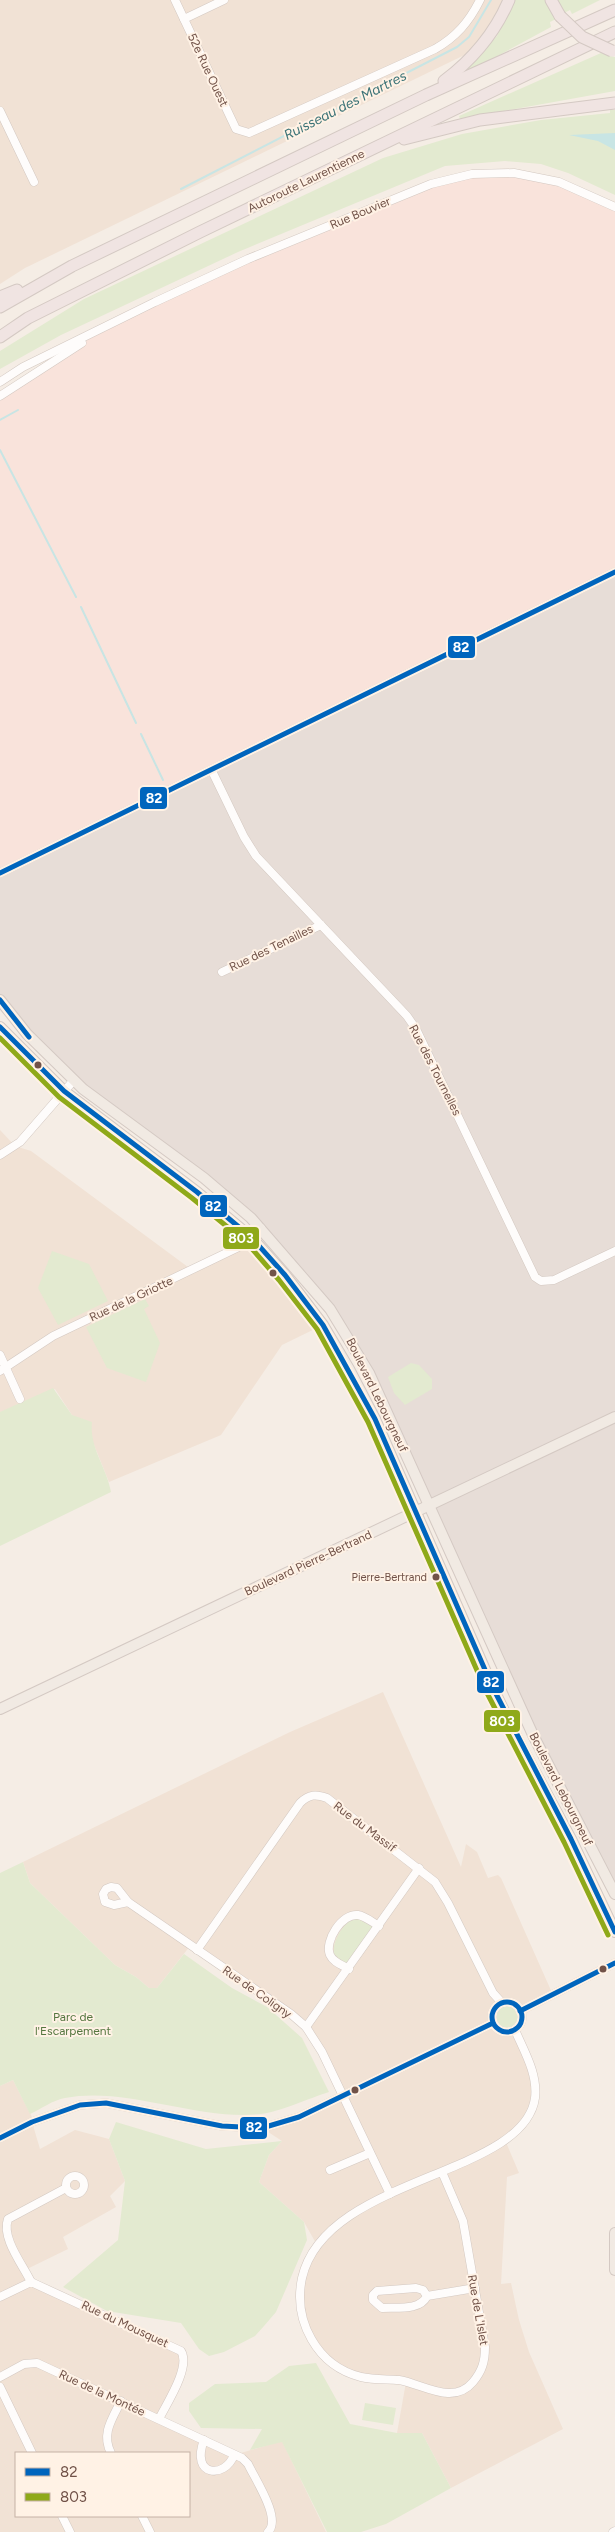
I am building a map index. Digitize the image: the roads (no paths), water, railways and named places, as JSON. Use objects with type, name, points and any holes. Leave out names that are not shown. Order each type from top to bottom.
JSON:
[{"type":"highway","points":[[426,95],[457,72],[479,48],[493,31],[509,0]]},
{"type":"highway","points":[[551,0],[560,16],[582,37],[614,52]]},
{"type":"highway","points":[[555,36],[615,4]]},
{"type":"highway","name":"Autoroute Laurentienne","points":[[0,307],[72,266],[426,95],[615,10]]},
{"type":"highway","name":"Autoroute Laurentienne","points":[[0,337],[28,318],[615,32]]},
{"type":"highway","points":[[570,108],[615,95]]},
{"type":"highway","points":[[378,146],[480,120],[615,103]]},
{"type":"highway","points":[[0,297],[72,266]]},
{"type":"main road","name":"Boulevard Lebourgneuf","points":[[0,1000],[27,1034],[74,1080],[204,1178],[261,1228],[312,1285],[346,1332],[368,1373],[529,1727],[615,1894]]},
{"type":"main road","name":"Boulevard Lebourgneuf","points":[[0,1026],[64,1091],[197,1192],[252,1238],[308,1305],[345,1362],[375,1419],[501,1706],[571,1839],[615,1932]]},
{"type":"main road","name":"Boulevard Pierre-Bertrand","points":[[0,1709],[429,1507],[615,1417]]},
{"type":"main road","points":[[615,2233],[615,2270]]},
{"type":"street","name":"52e Rue Ouest","points":[[175,0],[236,129],[248,133],[452,40],[467,22],[480,0]]},
{"type":"street","points":[[184,19],[224,0]]},
{"type":"street","points":[[0,111],[34,182]]},
{"type":"street","name":"Rue Bouvier","points":[[0,382],[23,367],[248,259],[431,184],[464,176],[514,173],[559,182],[615,207]]},
{"type":"street","name":"Rue Bouvier","points":[[0,396],[115,322]]},
{"type":"street","points":[[0,873],[615,572]]},
{"type":"street","name":"Rue des Tournelles","points":[[212,770],[250,847],[320,925],[408,1016],[416,1029],[534,1277],[542,1281],[554,1280],[615,1251]]},
{"type":"street","name":"Rue des Tenailles","points":[[222,972],[320,925]]},
{"type":"street","points":[[0,1155],[20,1142],[74,1080]]},
{"type":"street","name":"Rue de la Griotte","points":[[3,1370],[53,1336],[243,1245],[261,1228]]},
{"type":"street","points":[[0,1355],[3,1370],[20,1399]]},
{"type":"street","name":"Rue du Massif","points":[[196,1950],[306,1797],[319,1795],[327,1798],[435,1882],[448,1903],[493,1993],[502,2003]]},
{"type":"street","points":[[306,2027],[419,1868]]},
{"type":"street","name":"Rue de Coligny","points":[[128,1902],[291,2014],[306,2027],[322,2052],[390,2194]]},
{"type":"street","points":[[348,1969],[333,1960],[330,1954],[329,1942],[336,1928],[347,1917],[357,1915],[379,1926]]},
{"type":"street","points":[[520,2011],[615,1963]]},
{"type":"street","points":[[502,2003],[514,2004],[520,2011],[521,2022],[515,2030],[501,2031],[493,2023],[494,2011],[502,2003]]},
{"type":"street","points":[[0,2138],[32,2122],[80,2105],[113,2104],[222,2126],[262,2128],[299,2117],[493,2023]]},
{"type":"street","name":"Rue de L'Islet","points":[[442,2172],[463,2221],[485,2347],[485,2361],[480,2373],[470,2385],[460,2391],[448,2394],[399,2380],[360,2377],[342,2369],[313,2345],[300,2311],[303,2277],[317,2245],[329,2230],[343,2219],[390,2194],[442,2172],[501,2143],[519,2128],[530,2114],[535,2099],[535,2082],[530,2064],[515,2030]]},
{"type":"street","points":[[330,2170],[370,2153]]},
{"type":"street","points":[[0,2297],[31,2282],[5,2229],[8,2219],[66,2188]]},
{"type":"street","name":"Rue du Mousquet","points":[[31,2282],[181,2351],[184,2356],[183,2370],[159,2419]]},
{"type":"street","points":[[416,2288],[423,2290],[427,2296],[424,2303],[417,2306],[382,2308],[373,2300],[373,2295],[377,2291],[384,2289],[416,2288]]},
{"type":"street","points":[[427,2296],[474,2288]]},
{"type":"street","name":"Rue de la Montée","points":[[0,2377],[24,2364],[37,2363],[234,2455],[248,2464],[273,2515],[270,2529]]},
{"type":"street","points":[[0,2387],[32,2452]]},
{"type":"street","points":[[110,2452],[107,2445],[107,2431],[121,2401]]},
{"type":"street","points":[[204,2440],[199,2458],[201,2465],[207,2470],[217,2471],[232,2460],[234,2455]]},
{"type":"street","points":[[62,2517],[70,2532]]},
{"type":"street","points":[[142,2517],[150,2532]]},
{"type":"water","points":[[615,133],[615,150],[598,141],[569,135]]},
{"type":"waterway","name":"Ruisseau des Martres","points":[[181,189],[457,47],[469,37],[491,0]]},
{"type":"waterway","name":"Ruisseau des Martres","points":[[0,420],[18,410]]},
{"type":"waterway","name":"Ruisseau des Martres","points":[[0,450],[76,597]]},
{"type":"waterway","name":"Ruisseau des Martres","points":[[81,607],[136,723]]},
{"type":"waterway","name":"Ruisseau des Martres","points":[[141,734],[163,780]]},
{"type":"place","name":"Pierre-Bertrand","points":[[436,1577]]},
{"type":"park label","name":"Parc de l'Escarpement","points":[[73,2024]]}]
